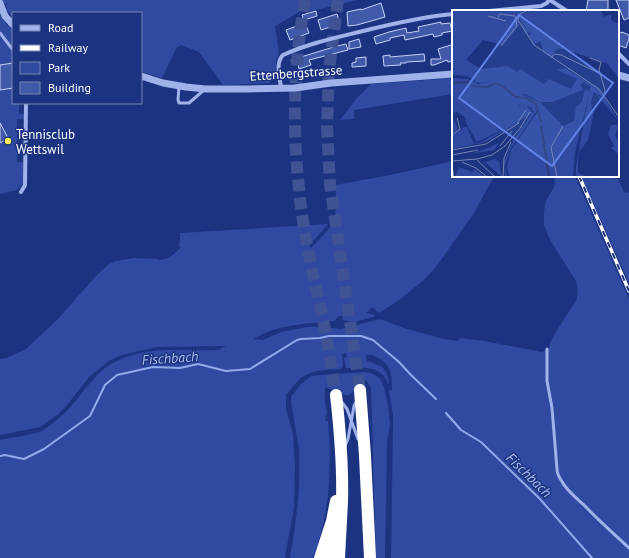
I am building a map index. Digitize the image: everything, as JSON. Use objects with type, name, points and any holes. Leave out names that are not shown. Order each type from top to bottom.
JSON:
[{"type":"highway","points":[[360,390],[366,456],[363,558]]},
{"type":"highway","points":[[336,395],[340,426],[342,475],[339,558]]},
{"type":"highway","points":[[320,558],[332,521],[342,475]]},
{"type":"highway","points":[[366,478],[370,558]]},
{"type":"highway","points":[[329,558],[334,542],[342,502]]},
{"type":"street","points":[[499,10],[541,6],[550,0],[565,10]]},
{"type":"street","points":[[0,3],[5,16],[12,24]]},
{"type":"street","points":[[281,88],[278,63],[279,58],[283,55],[338,37],[391,24],[414,19],[452,14]]},
{"type":"street","points":[[619,54],[629,64]]},
{"type":"street","name":"Ettenbergstrasse","points":[[142,76],[180,86],[205,89],[295,88],[331,83],[430,77],[452,74]]},
{"type":"street","points":[[619,74],[629,77]]},
{"type":"street","points":[[21,192],[25,185],[26,104]]},
{"type":"lane","points":[[0,33],[12,49]]},
{"type":"lane","points":[[180,86],[179,103],[189,103],[205,89]]},
{"type":"lane","points":[[547,350],[548,381],[552,408],[556,469],[560,480],[578,500],[629,548]]},
{"type":"lane","points":[[341,457],[348,439],[354,406],[360,390]]},
{"type":"lane","points":[[336,395],[347,409],[366,456]]},
{"type":"green space","points":[[0,0],[357,0],[308,12],[306,8],[275,26],[279,53],[276,61],[277,79],[272,79],[270,83],[223,85],[199,52],[181,45],[177,47],[162,78],[142,72],[142,12],[12,12],[12,18],[5,3],[0,4]]},
{"type":"green space","points":[[0,15],[12,29],[12,104],[19,104],[19,114],[24,114],[24,119],[17,119],[17,162],[24,162],[23,183],[17,190],[0,194]]},
{"type":"green space","points":[[452,78],[452,94],[354,110],[354,119],[340,120],[357,98],[371,84]]},
{"type":"green space","points":[[452,161],[452,177],[493,177],[474,213],[436,267],[424,280],[398,301],[379,313],[372,307],[366,313],[375,315],[373,317],[350,321],[343,320],[342,316],[339,316],[334,321],[303,324],[272,330],[254,339],[263,340],[281,332],[308,327],[325,326],[341,329],[380,319],[404,328],[444,339],[458,341],[460,338],[484,341],[542,352],[549,348],[556,331],[576,301],[578,291],[576,281],[549,238],[544,225],[544,211],[546,201],[554,187],[554,177],[575,177],[629,299],[629,558],[391,558],[393,415],[389,391],[392,390],[390,371],[383,361],[370,355],[366,355],[367,361],[379,366],[380,365],[384,369],[387,374],[389,385],[384,376],[376,370],[366,368],[346,368],[344,358],[347,357],[346,353],[342,354],[343,366],[341,369],[313,372],[303,376],[286,395],[286,409],[293,434],[295,468],[294,507],[285,558],[0,558],[0,440],[40,432],[45,429],[58,419],[74,403],[103,370],[111,364],[124,358],[151,351],[218,350],[226,346],[157,347],[121,355],[109,361],[90,376],[67,405],[57,415],[40,427],[0,435],[0,359],[7,358],[26,349],[58,319],[96,276],[109,264],[116,261],[134,258],[162,260],[168,258],[181,247],[179,246],[180,233],[328,224],[309,246],[311,248],[326,233],[334,220],[336,211],[335,185]]},
{"type":"green space","points":[[581,177],[610,177],[612,179],[618,179],[624,192],[629,193],[629,283]]},
{"type":"green space","points":[[365,372],[371,373],[379,378],[384,386],[390,418],[390,428],[387,441],[385,558],[376,558],[371,388],[365,380],[365,383],[349,395],[327,388],[326,386],[325,396],[327,415],[325,416],[326,421],[328,421],[330,456],[328,490],[323,524],[313,558],[290,558],[298,504],[299,477],[299,450],[291,397],[301,384],[311,376]]},
{"type":"building","points":[[588,0],[608,0],[608,10],[586,10]]},
{"type":"building","points":[[616,0],[629,0],[629,18],[624,20]]},
{"type":"building","points":[[381,3],[385,17],[348,26],[347,12],[361,10]]},
{"type":"building","points":[[316,11],[317,16],[304,20],[302,15]]},
{"type":"building","points":[[337,14],[340,24],[321,30],[318,20]]},
{"type":"building","points":[[441,22],[441,24],[450,23],[452,31],[442,33],[442,35],[434,37],[433,34],[405,40],[404,35],[390,38],[390,40],[376,44],[374,37],[406,28],[407,33],[419,31],[418,27]]},
{"type":"building","points":[[305,23],[309,33],[290,40],[286,30]]},
{"type":"building","points":[[622,32],[629,35],[626,48],[619,45],[619,34]]},
{"type":"building","points":[[359,39],[361,47],[349,49],[349,42]]},
{"type":"building","points":[[346,44],[348,50],[309,60],[311,65],[299,69],[298,63],[293,65],[291,60],[337,46]]},
{"type":"building","points":[[451,45],[452,61],[448,62],[447,60],[431,65],[431,59],[441,59],[438,49]]},
{"type":"building","points":[[424,54],[425,61],[406,62],[400,63],[401,65],[384,66],[383,56],[390,55],[390,57]]},
{"type":"building","points":[[366,57],[366,66],[352,67],[352,63],[356,62],[356,58]]},
{"type":"building","points":[[12,63],[12,88],[0,90],[0,65]]},
{"type":"building","points":[[0,123],[8,138],[0,143]]},
{"type":"waterway","name":"Fischbach","points":[[0,456],[5,455],[24,459],[44,449],[90,416],[105,385],[117,375],[153,367],[180,368],[198,364],[226,371],[250,369],[301,339],[329,336],[361,336],[373,340],[399,362],[436,399]]},
{"type":"waterway","name":"Fischbach","points":[[446,413],[461,430],[481,442],[540,499],[592,558]]},
{"type":"tunnel","points":[[305,0],[296,70],[295,141],[303,224],[325,329],[336,395]]},
{"type":"tunnel","points":[[338,0],[329,69],[327,127],[330,184],[360,390]]},
{"type":"railway","points":[[579,177],[629,291]]},
{"type":"place","name":"Tennisclub Wettswil","points":[[8,141]]}]
